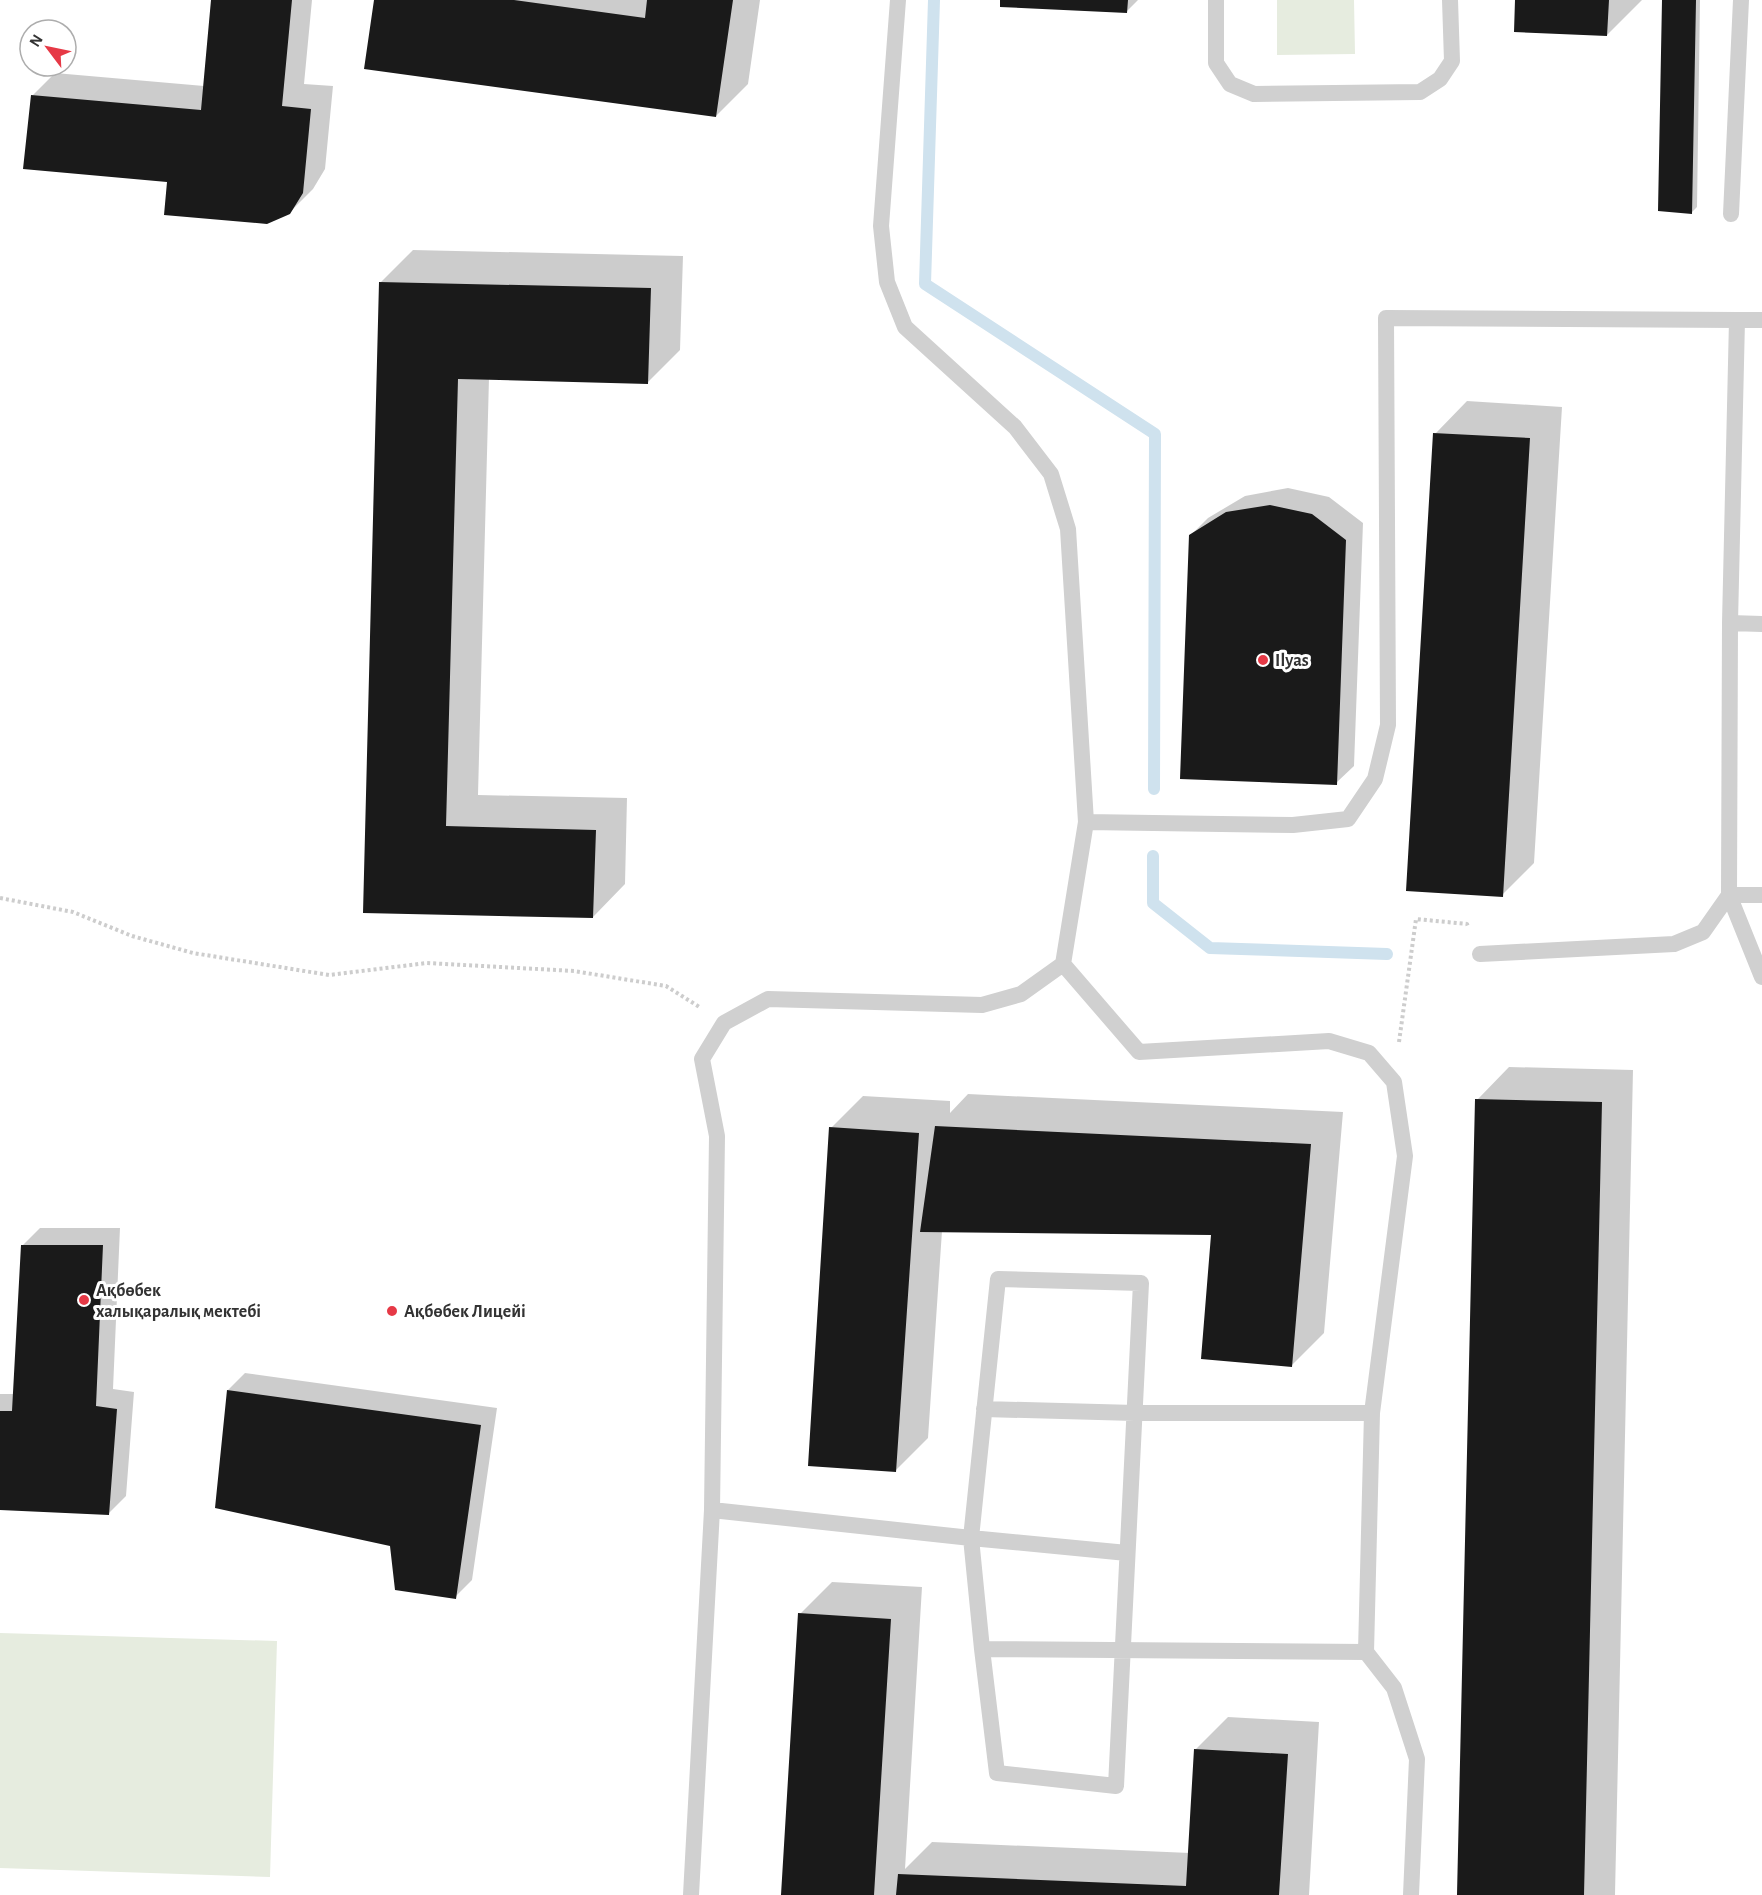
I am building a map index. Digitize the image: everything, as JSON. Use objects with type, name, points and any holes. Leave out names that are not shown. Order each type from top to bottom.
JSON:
[{"type":"lane","points":[[691,1895],[712,1510],[717,1136],[702,1059],[724,1023],[768,999],[982,1005],[1021,994],[1063,964],[1086,822],[1068,529],[1051,474],[1015,427],[905,327],[887,282],[881,226],[898,0]]},
{"type":"lane","points":[[1216,0],[1216,63],[1230,84],[1254,94],[1420,92],[1440,79],[1452,60],[1450,0]]},
{"type":"lane","points":[[1731,214],[1741,0]]},
{"type":"lane","points":[[1086,822],[1293,825],[1348,819],[1375,779],[1388,725],[1386,318],[1762,320]]},
{"type":"lane","points":[[1737,320],[1730,623],[1728,895],[1762,977]]},
{"type":"lane","points":[[1730,623],[1762,624]]},
{"type":"lane","points":[[1728,895],[1762,895]]},
{"type":"lane","points":[[1480,954],[1674,944],[1703,932],[1728,895]]},
{"type":"lane","points":[[1063,964],[1139,1052],[1329,1041],[1369,1053],[1394,1082],[1405,1156],[1372,1413],[1366,1652],[1394,1688],[1417,1759],[1411,1895]]},
{"type":"lane","points":[[998,1279],[1141,1283],[1135,1413],[1116,1786],[997,1773],[971,1538],[998,1279]]},
{"type":"lane","points":[[984,1409],[1135,1413],[1372,1413]]},
{"type":"lane","points":[[712,1510],[1127,1553]]},
{"type":"lane","points":[[982,1649],[1123,1648],[1366,1652]]},
{"type":"path","points":[[0,898],[73,912],[132,936],[193,953],[329,975],[427,963],[574,971],[609,976],[666,986],[724,1023]]},
{"type":"path","points":[[1394,1082],[1416,919],[1467,924],[1480,954]]},
{"type":"shaded area","points":[[1277,0],[1354,0],[1355,54],[1277,55]]},
{"type":"shaded area","points":[[0,1633],[277,1641],[270,1877],[0,1868]]},
{"type":"building","points":[[211,0],[292,0],[282,106],[311,109],[303,193],[290,214],[267,224],[164,215],[167,182],[23,169],[31,95],[201,110]]},
{"type":"building","points":[[374,0],[514,0],[645,18],[647,0],[733,0],[716,117],[364,69]]},
{"type":"building","points":[[1000,0],[1128,0],[1127,13],[1000,7]]},
{"type":"building","points":[[1515,0],[1609,0],[1607,36],[1514,32]]},
{"type":"building","points":[[1662,0],[1696,0],[1692,214],[1658,211]]},
{"type":"building","points":[[379,282],[651,288],[648,384],[458,379],[446,826],[596,830],[593,918],[363,913]]},
{"type":"building","points":[[1433,433],[1530,438],[1503,897],[1406,891]]},
{"type":"building","name":"Ilyas","points":[[1270,505],[1312,514],[1346,540],[1337,785],[1180,779],[1189,535],[1226,512]]},
{"type":"building","points":[[1475,1099],[1602,1102],[1584,1895],[1457,1895]]},
{"type":"building","points":[[935,1126],[1311,1144],[1292,1367],[1201,1359],[1211,1235],[920,1232]]},
{"type":"building","points":[[829,1127],[919,1133],[896,1472],[808,1466]]},
{"type":"building","points":[[21,1245],[103,1245],[96,1406],[117,1409],[109,1515],[0,1510],[0,1411],[12,1411]]},
{"type":"building","points":[[227,1390],[481,1425],[456,1599],[395,1590],[390,1546],[215,1508]]},
{"type":"building","points":[[798,1613],[891,1619],[874,1895],[781,1895]]},
{"type":"building","points":[[1194,1749],[1288,1754],[1279,1895],[896,1895],[898,1874],[1186,1886]]},
{"type":"waterway","points":[[934,0],[925,284],[1155,434],[1154,789]]},
{"type":"waterway","points":[[1153,856],[1153,903],[1210,948],[1387,954]]},
{"type":"place","name":"Ilyas","points":[[1263,660]]},
{"type":"place","name":"Ақбөбек халықаралық мектебі","points":[[84,1300]]},
{"type":"place","name":"Ақбөбек Лицейі","points":[[392,1311]]}]
